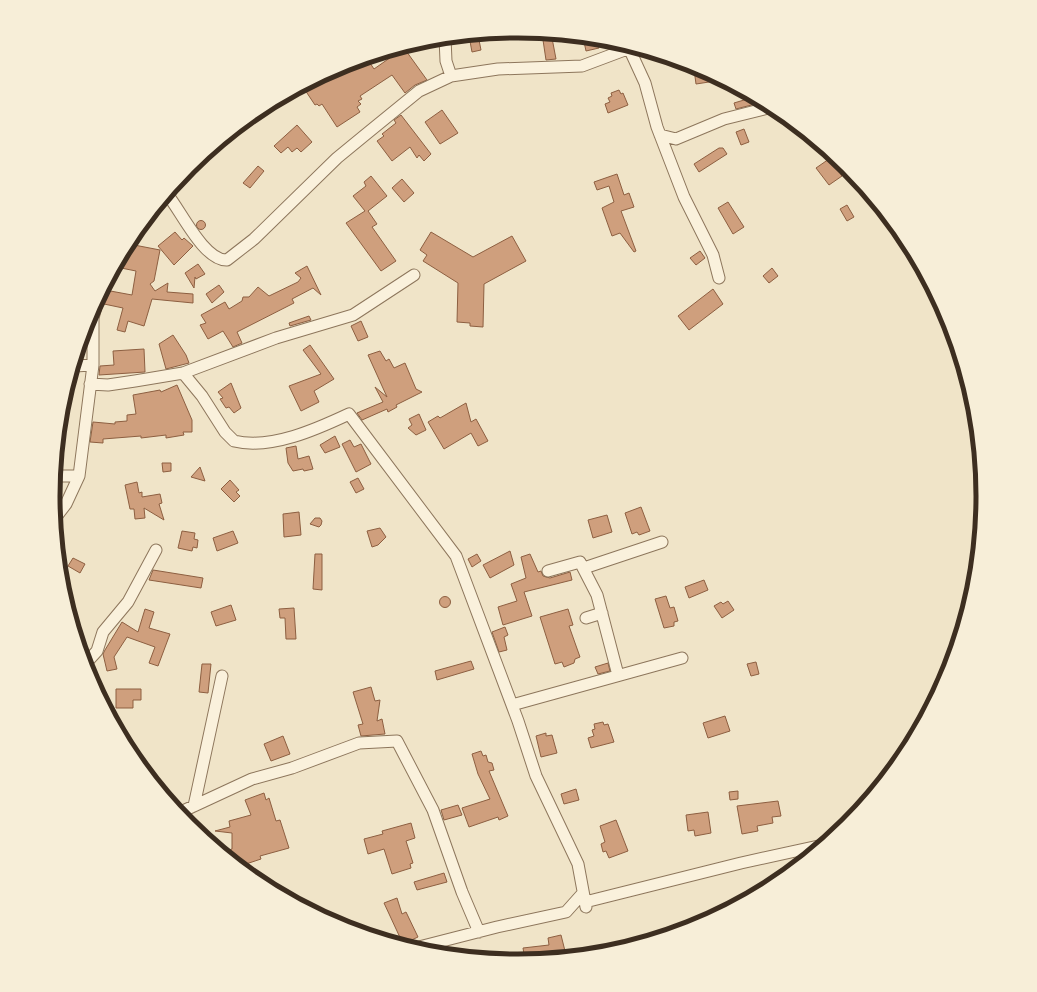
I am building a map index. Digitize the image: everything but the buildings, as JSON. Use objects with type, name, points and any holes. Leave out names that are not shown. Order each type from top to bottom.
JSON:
[{"type":"street","points":[[445,44],[446,61],[451,76]]},
{"type":"street","points":[[170,199],[199,242],[222,260],[227,260],[254,239],[337,158],[419,91],[451,76],[498,69],[582,66],[621,50]]},
{"type":"street","points":[[632,53],[645,83],[660,135],[684,197],[713,255],[718,278]]},
{"type":"street","points":[[660,135],[676,139],[724,119],[764,109]]},
{"type":"street","points":[[90,384],[135,382],[183,373],[276,338],[353,315],[414,275]]},
{"type":"street","points":[[61,511],[66,504],[79,476],[93,365],[93,327]]},
{"type":"street","points":[[80,366],[93,365]]},
{"type":"street","points":[[183,373],[202,396],[225,432],[234,441],[253,442],[288,438],[313,430],[350,414],[456,556],[512,705],[536,776],[578,864],[585,901]]},
{"type":"street","points":[[61,476],[79,476]]},
{"type":"street","points":[[548,571],[582,565],[662,542]]},
{"type":"street","points":[[90,658],[97,651],[103,632],[128,602],[156,550]]},
{"type":"street","points":[[582,565],[597,595],[618,675]]},
{"type":"street","points":[[586,618],[602,613]]},
{"type":"street","points":[[512,705],[682,658]]},
{"type":"street","points":[[194,806],[222,676]]},
{"type":"street","points":[[185,810],[252,779],[292,768],[359,743],[397,741],[433,810],[462,892],[479,932]]},
{"type":"street","points":[[428,945],[566,912],[585,901],[811,848]]}]
